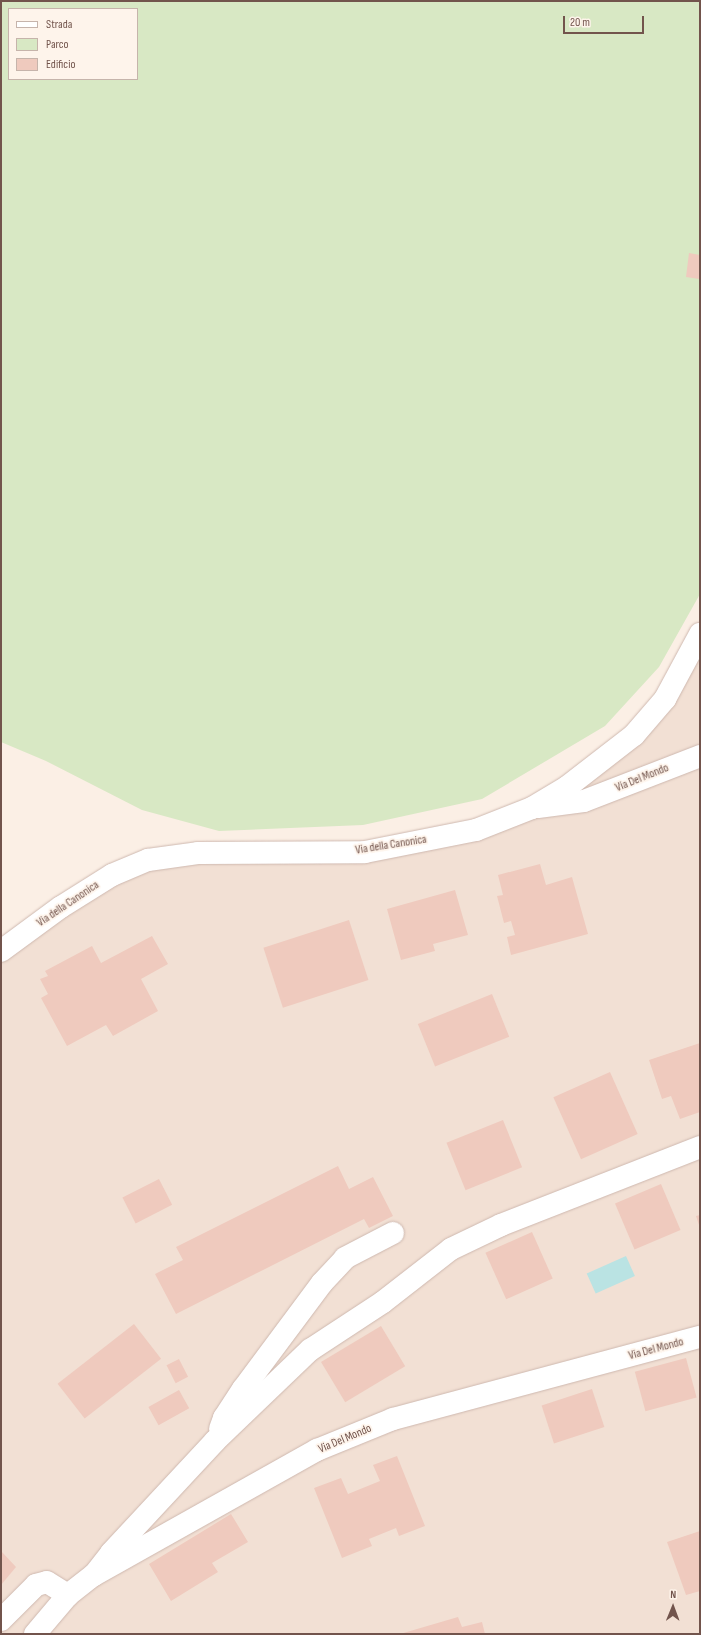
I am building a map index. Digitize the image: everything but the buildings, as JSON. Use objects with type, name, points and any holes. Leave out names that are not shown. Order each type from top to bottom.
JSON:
[{"type":"street","name":"Via della Canonica","points":[[1,951],[62,907],[112,875],[148,860],[198,853],[365,852],[476,830],[532,808],[566,787],[634,735],[665,699],[700,634]]},
{"type":"street","name":"Via Del Mondo","points":[[532,808],[584,801],[700,756]]},
{"type":"street","points":[[94,1575],[111,1553],[216,1441],[310,1350],[383,1302],[451,1249],[501,1225],[700,1147]]},
{"type":"street","points":[[216,1441],[224,1418],[322,1283],[346,1258],[393,1233]]},
{"type":"street","name":"Via Del Mondo","points":[[35,1634],[68,1595],[94,1575],[317,1450],[392,1419],[700,1337]]},
{"type":"street","points":[[1,1620],[36,1585],[47,1582],[68,1595]]},
{"type":"shaded area","points":[[700,651],[700,750],[562,800]]},
{"type":"shaded area","points":[[700,761],[700,1333],[391,1414],[117,1558],[29,1634],[1,1634],[1,960],[67,911],[153,865],[370,856]]},
{"type":"shaded area","points":[[700,1343],[700,1634],[46,1634],[73,1600],[98,1580],[320,1456],[394,1426]]},
{"type":"green space","points":[[1,1],[700,1],[700,594],[659,667],[605,726],[482,799],[363,825],[219,831],[142,810],[46,761],[1,742]]},
{"type":"water","points":[[626,1256],[635,1276],[596,1294],[587,1273]]}]
